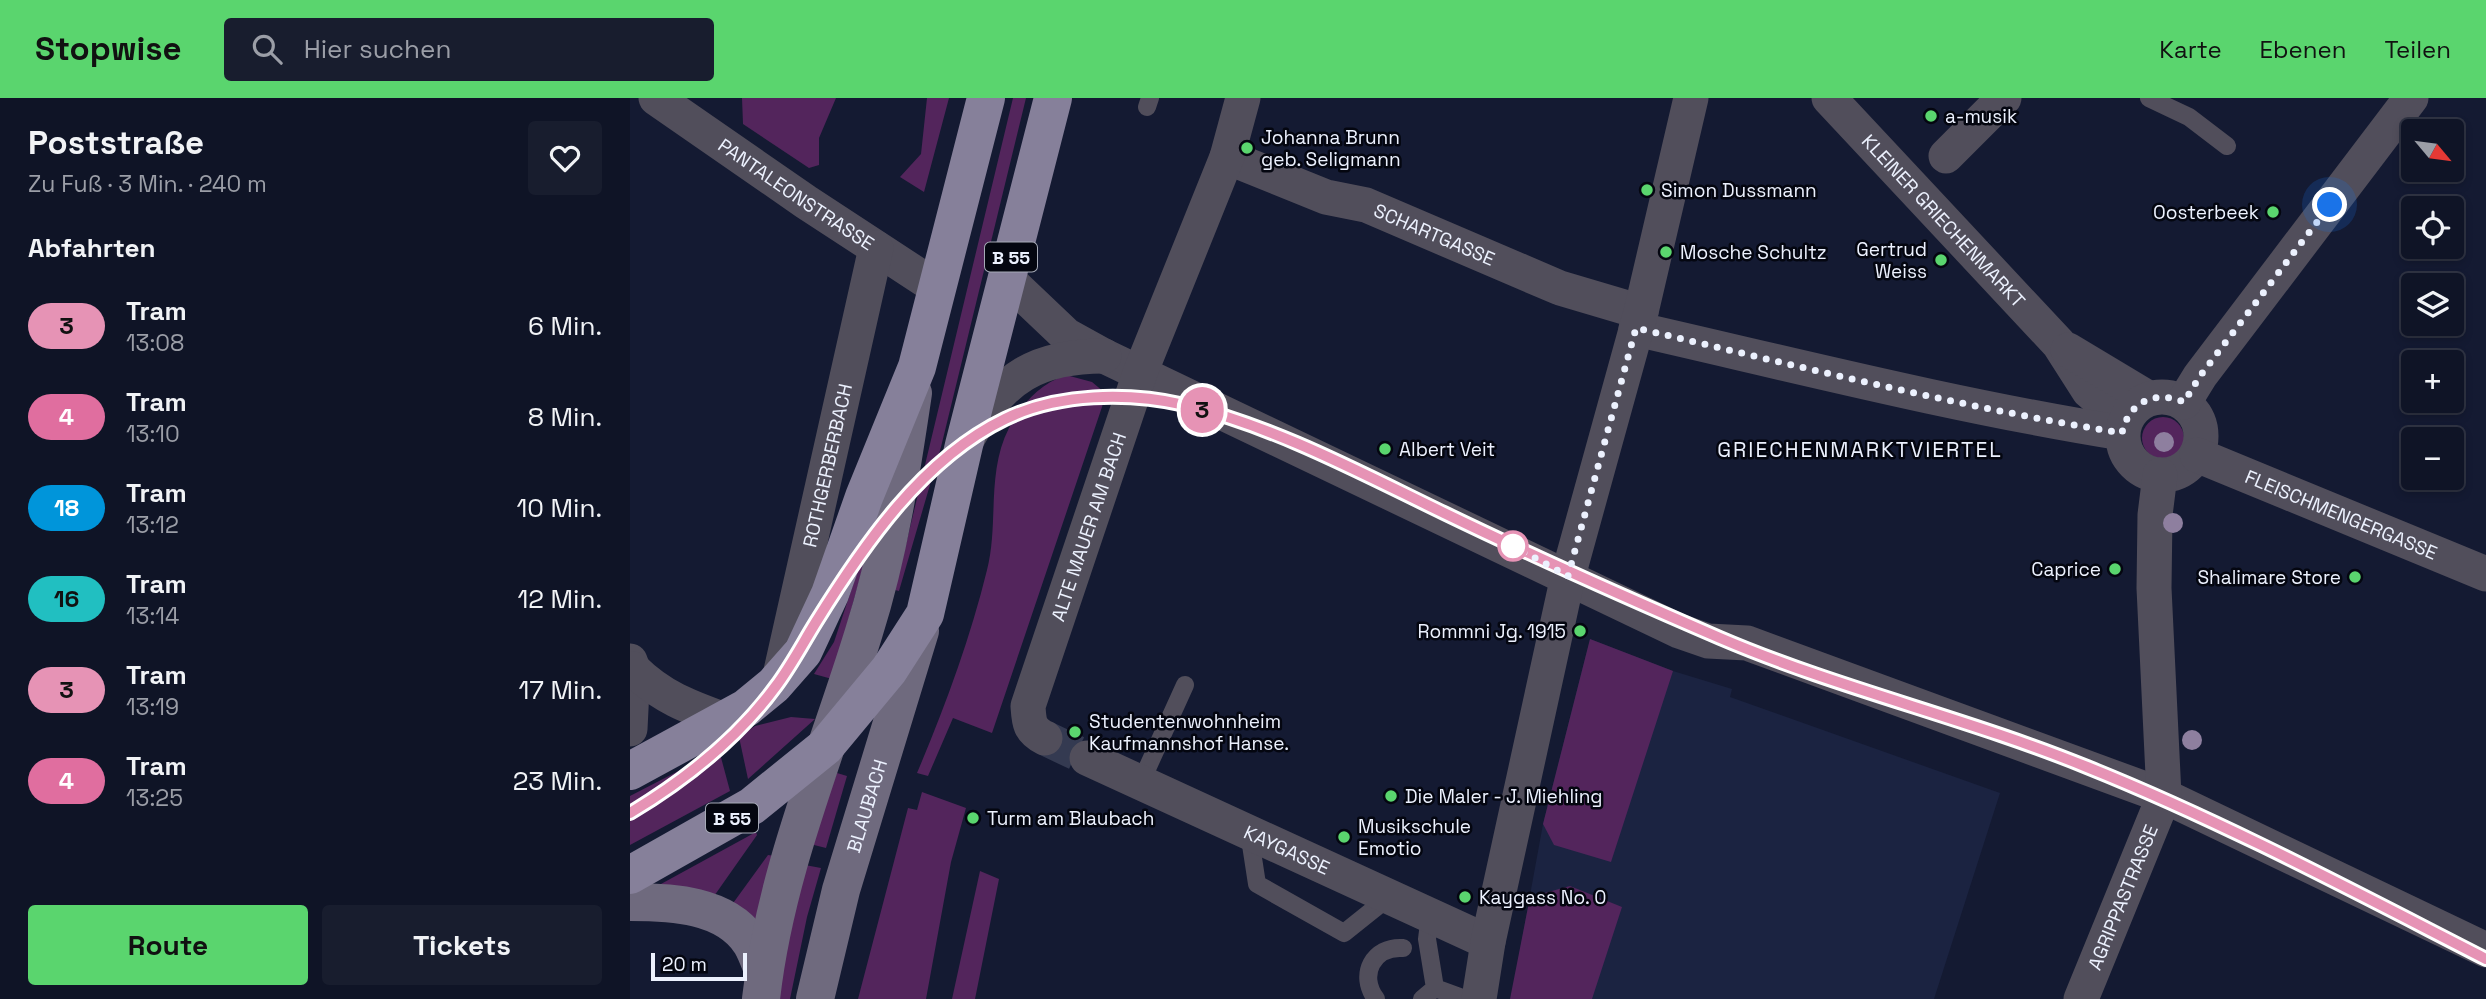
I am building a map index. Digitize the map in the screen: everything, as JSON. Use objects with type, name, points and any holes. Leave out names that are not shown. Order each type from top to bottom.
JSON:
[{"type":"main road","name":"ROTHGERBERBACH","points":[[825,747],[865,631],[893,527],[917,367],[986,98]]},
{"type":"main road","name":"B 55","points":[[630,875],[741,813],[825,747],[889,670],[925,614],[964,445],[1053,98]]},
{"type":"main road","name":"ROTHGERBERBACH","points":[[630,771],[746,708],[779,680],[803,652],[820,619],[864,497],[917,367]]},
{"type":"main road","name":"BLAUBACH","points":[[815,999],[843,881],[925,614]]},
{"type":"main road","points":[[763,986],[792,851],[825,747]]},
{"type":"main road","points":[[630,902],[688,906],[728,920],[751,944],[763,986]]},
{"type":"street","name":"PANTALEONSTRASSE","points":[[656,98],[936,287]]},
{"type":"street","name":"ALTE MAUER AM BACH","points":[[1037,731],[1028,706],[1140,373],[1227,157],[1243,98]]},
{"type":"street","points":[[1479,999],[1488,942],[1568,576],[1639,320],[1691,98]]},
{"type":"street","name":"KLEINER GRIECHENMARKT","points":[[1829,98],[2059,344],[2089,391],[2132,418]]},
{"type":"street","points":[[1946,156],[2004,98]]},
{"type":"street","points":[[2184,402],[2200,376],[2411,98]]},
{"type":"street","name":"SCHARTGASSE","points":[[1227,157],[1326,197],[1366,205],[1639,320],[1898,389],[2044,421],[2132,418]]},
{"type":"street","name":"ROTHGERBERBACH","points":[[779,680],[876,248]]},
{"type":"street","points":[[1006,278],[1066,335],[1104,356],[1679,631],[1708,641],[1747,643],[2164,796],[2486,950]]},
{"type":"street","points":[[964,445],[982,412],[1025,373],[1044,363],[1070,356],[1104,356]]},
{"type":"street","points":[[2160,396],[2184,402],[2195,413],[2201,426],[2197,455],[2182,470],[2160,475],[2137,466],[2129,457],[2132,418],[2160,396]]},
{"type":"street","name":"FLEISCHMENGERGASSE","points":[[2197,455],[2486,574]]},
{"type":"street","points":[[2160,475],[2155,515],[2154,588],[2164,796]]},
{"type":"street","points":[[631,665],[652,688],[677,704],[725,720]]},
{"type":"street","points":[[630,729],[631,665]]},
{"type":"street","name":"KAYGASSE","points":[[1087,758],[1488,942]]},
{"type":"street","name":"AGRIPPASTRASSE","points":[[2081,999],[2164,796]]},
{"type":"lane","points":[[2149,98],[2189,117],[2227,146]]},
{"type":"lane","points":[[1141,782],[1185,685]]},
{"type":"lane","points":[[1249,832],[1257,884],[1344,933],[1389,897]]},
{"type":"lane","points":[[1430,915],[1427,939],[1428,993],[1465,999]]},
{"type":"lane","points":[[1376,999],[1369,990],[1366,975],[1371,962],[1382,952],[1403,948]]},
{"type":"shaded area","points":[[742,98],[836,98],[819,138],[819,165],[809,168],[743,124]]},
{"type":"shaded area","points":[[927,98],[949,98],[924,192],[900,177],[921,154]]},
{"type":"shaded area","points":[[1013,98],[1026,98],[941,447],[899,591],[895,590]]},
{"type":"shaded area","points":[[1066,375],[1092,382],[1104,392],[1104,401],[992,733],[953,718],[928,776],[917,773],[956,673],[987,570],[995,481],[1002,445],[1009,428],[1026,403],[1040,389]]},
{"type":"shaded area","points":[[2163,417],[2178,423],[2184,438],[2178,453],[2163,459],[2148,453],[2142,438],[2148,423]]},
{"type":"shaded area","points":[[882,498],[832,679],[814,674],[834,642]]},
{"type":"shaded area","points":[[1590,639],[1673,671],[1732,689],[1730,697],[2000,793],[1934,999],[1511,999],[1543,824]]},
{"type":"shaded area","points":[[1590,639],[1673,671],[1611,862],[1554,845],[1543,824]]},
{"type":"shaded area","points":[[791,717],[815,719],[748,779],[739,737],[755,726]]},
{"type":"shaded area","points":[[719,750],[730,791],[630,845],[630,796]]},
{"type":"shaded area","points":[[837,773],[847,776],[826,848],[810,844]]},
{"type":"shaded area","points":[[922,792],[966,808],[951,862],[926,999],[858,999],[908,808],[917,810]]},
{"type":"shaded area","points":[[756,832],[757,835],[712,899],[661,884]]},
{"type":"shaded area","points":[[768,855],[775,856],[755,922],[731,906]]},
{"type":"shaded area","points":[[805,865],[821,868],[807,917],[790,999],[776,999]]},
{"type":"shaded area","points":[[980,871],[999,879],[975,999],[952,999]]},
{"type":"shaded area","points":[[1570,886],[1622,907],[1592,999],[1510,999],[1530,897]]},
{"type":"tunnel","points":[[1045,738],[1087,758]]},
{"type":"tram line","name":"3","points":[[630,813],[697,768],[753,714],[775,689],[851,569],[915,488],[937,466],[983,431],[1023,411],[1064,401],[1129,397],[1186,405],[1283,438],[1513,546],[1726,641],[2083,765],[2339,884],[2486,959]]},
{"type":"place","name":"a-musik","points":[[1931,116]]},
{"type":"place","name":"Johanna Brunn geb. Seligmann","points":[[1247,148]]},
{"type":"place","name":"Simon Dussmann","points":[[1647,190]]},
{"type":"place","name":"Oosterbeek","points":[[2273,212]]},
{"type":"place","name":"Mosche Schultz","points":[[1666,252]]},
{"type":"place","name":"Gertrud Weiss","points":[[1941,260]]},
{"type":"place","name":"Albert Veit","points":[[1385,449]]},
{"type":"place","name":"Caprice","points":[[2115,569]]},
{"type":"place","name":"Shalimare Store","points":[[2355,577]]},
{"type":"place","name":"Rommni Jg. 1915","points":[[1580,631]]},
{"type":"place","name":"Studentenwohnheim Kaufmannshof Hanse.","points":[[1075,732]]},
{"type":"place","name":"Die Maler - J. Miehling","points":[[1391,796]]},
{"type":"place","name":"Turm am Blaubach","points":[[973,818]]},
{"type":"place","name":"Musikschule Emotio","points":[[1344,837]]},
{"type":"place","name":"Kaygass No. 0","points":[[1465,897]]},
{"type":"district","name":"GRIECHENMARKTVIERTEL","points":[[1860,449]]},
{"type":"route","points":[[1513,546],[1568,576],[1636,328],[1871,384],[2044,421],[2122,433],[2134,408],[2148,398],[2173,397],[2184,402],[2200,376],[2330,205]]}]
